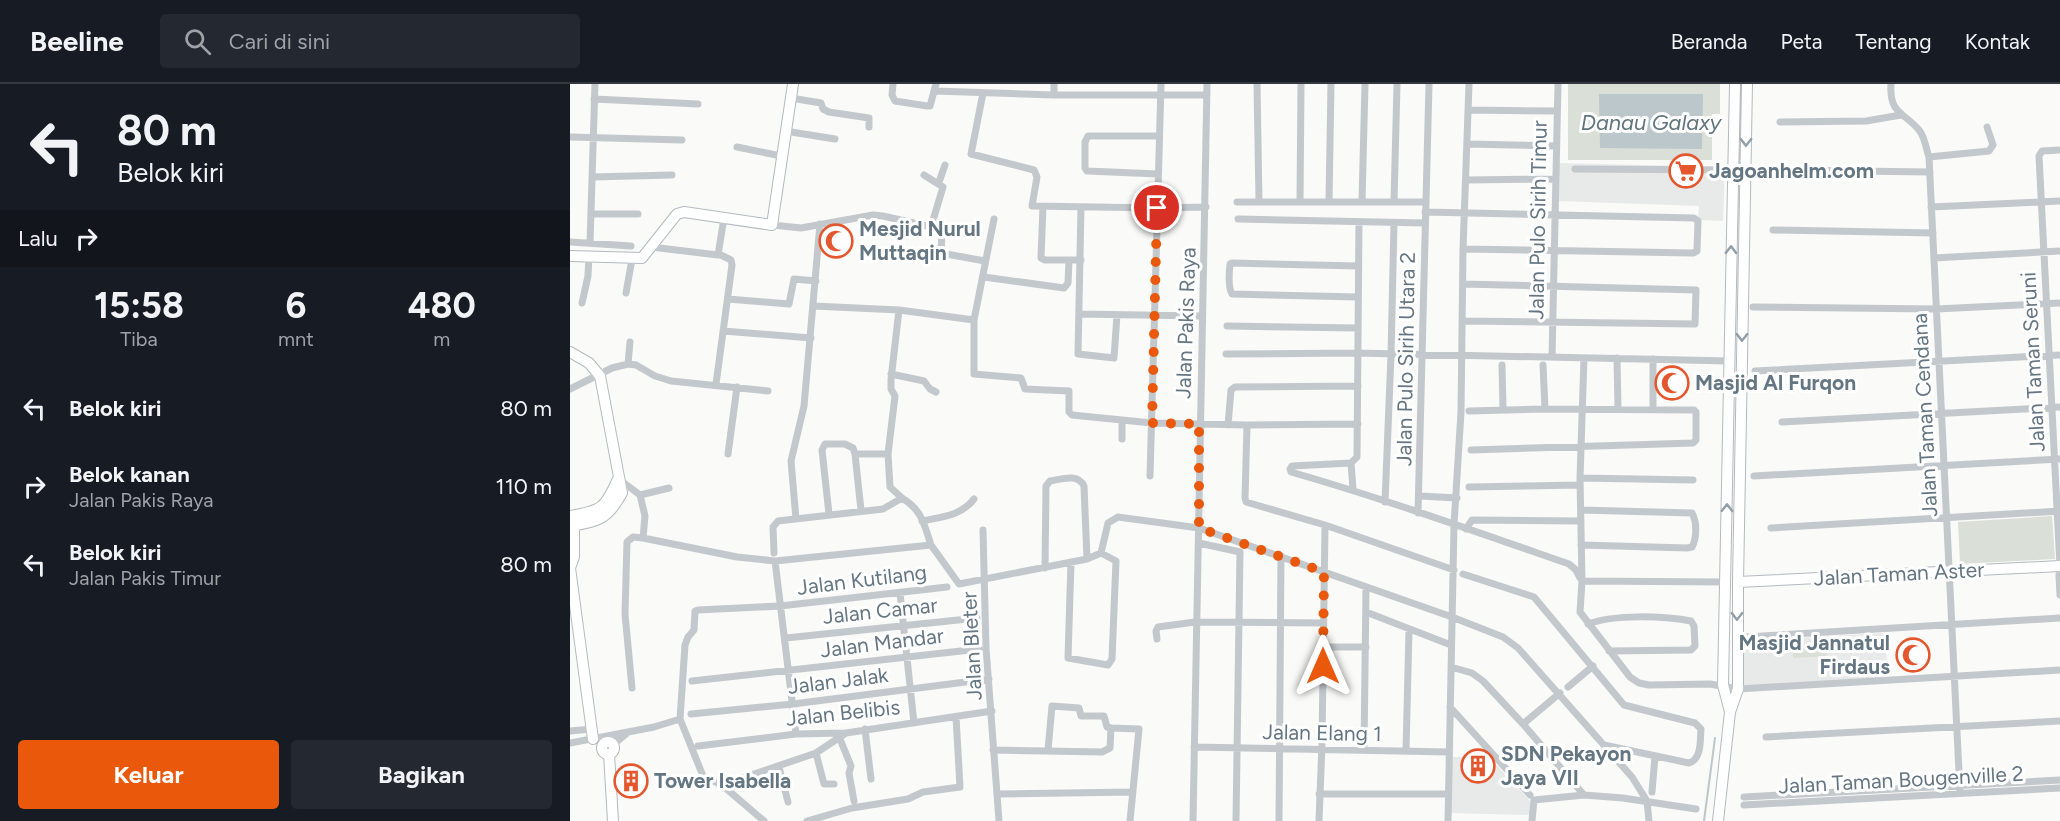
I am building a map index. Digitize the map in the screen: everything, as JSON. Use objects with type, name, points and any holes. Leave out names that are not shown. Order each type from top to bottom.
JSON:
[{"type":"main road","points":[[570,256],[642,258],[677,214],[684,212],[772,225],[793,84]]},
{"type":"main road","points":[[1730,712],[1723,685],[1735,84]]},
{"type":"main road","points":[[1718,821],[1730,712],[1738,689],[1738,548],[1747,84]]},
{"type":"main road","points":[[570,352],[589,363],[600,376],[618,479],[607,502],[602,507],[572,521],[574,557],[570,568],[602,742],[613,821]]},
{"type":"main road","points":[[1726,548],[1738,548]]},
{"type":"main road","name":"Jalan Taman Aster","points":[[1738,582],[1949,571],[2060,569]]},
{"type":"street","points":[[590,243],[595,84]]},
{"type":"street","points":[[893,84],[892,97],[897,101],[930,105],[935,87],[984,93],[1207,95]]},
{"type":"street","points":[[1054,84],[1054,95]]},
{"type":"street","points":[[1150,476],[1161,84]]},
{"type":"street","name":"Jalan Pakis Raya","points":[[1192,821],[1207,84]]},
{"type":"street","points":[[1257,84],[1259,201]]},
{"type":"street","points":[[1300,201],[1301,84]]},
{"type":"street","points":[[1329,201],[1331,84]]},
{"type":"street","points":[[1362,202],[1365,84]]},
{"type":"street","points":[[1394,202],[1397,84]]},
{"type":"street","name":"Jalan Pulo Sirih Utara 2","points":[[1418,513],[1429,84]]},
{"type":"street","points":[[1448,821],[1454,525],[1464,321],[1463,249],[1468,84]]},
{"type":"street","name":"Jalan Pulo Sirih Timur","points":[[1552,357],[1558,84]]},
{"type":"street","points":[[1780,122],[1866,121],[1901,116],[1894,106],[1891,84]]},
{"type":"street","points":[[984,93],[971,154],[1034,170],[1037,177],[1031,204],[1033,206],[1206,207]]},
{"type":"street","points":[[791,98],[821,103],[823,109],[829,112],[869,118],[869,127]]},
{"type":"street","points":[[594,99],[698,104]]},
{"type":"street","points":[[1468,110],[1557,111]]},
{"type":"street","name":"Jalan Taman Cendana","points":[[1901,116],[1920,130],[1929,157],[1960,789]]},
{"type":"street","points":[[1929,157],[1989,151],[1993,145],[1987,127]]},
{"type":"street","points":[[785,131],[835,139]]},
{"type":"street","points":[[570,136],[682,140]]},
{"type":"street","points":[[1158,174],[1088,171],[1085,168],[1085,142],[1088,136],[1159,136]]},
{"type":"street","points":[[1467,144],[1556,146]]},
{"type":"street","points":[[737,147],[781,156]]},
{"type":"street","name":"Jalan Taman Seruni","points":[[2060,148],[2042,151],[2039,156],[2049,355],[2056,408],[2060,595]]},
{"type":"street","points":[[939,182],[945,165]]},
{"type":"street","points":[[1575,169],[1733,170]]},
{"type":"street","points":[[1777,170],[1930,172]]},
{"type":"street","points":[[592,177],[672,175]]},
{"type":"street","points":[[924,175],[939,182],[943,189],[931,226]]},
{"type":"street","points":[[1466,180],[1556,179]]},
{"type":"street","points":[[1931,207],[2060,201]]},
{"type":"street","points":[[1237,202],[1425,202]]},
{"type":"street","points":[[1043,207],[1040,257],[1043,260],[1081,260]]},
{"type":"street","points":[[1081,207],[1078,354],[1111,359],[1114,357],[1117,315]]},
{"type":"street","points":[[1425,212],[1694,218],[1698,221],[1697,251],[1693,253],[1463,249]]},
{"type":"street","points":[[591,214],[638,214]]},
{"type":"street","points":[[772,225],[794,229],[873,215],[931,226],[942,231],[942,254],[985,261]]},
{"type":"street","points":[[718,254],[724,218]]},
{"type":"street","points":[[994,219],[974,320],[973,374],[1020,378],[1024,389],[1068,391],[1071,414],[1152,423],[1358,424]]},
{"type":"street","points":[[1238,219],[1425,223]]},
{"type":"street","points":[[1359,222],[1357,459],[1352,463],[1293,466],[1290,469],[1291,472],[1353,489],[1569,564],[1576,570],[1582,581]]},
{"type":"street","points":[[1385,502],[1394,223]]},
{"type":"street","points":[[796,519],[791,461],[804,406],[820,224]]},
{"type":"street","points":[[1773,230],[1933,233]]},
{"type":"street","points":[[570,242],[631,246]]},
{"type":"street","points":[[651,248],[715,256],[718,254],[732,262],[716,384]]},
{"type":"street","points":[[1934,258],[2060,251]]},
{"type":"street","points":[[582,303],[588,276],[589,256]]},
{"type":"street","points":[[626,293],[632,259]]},
{"type":"street","points":[[984,277],[1064,288],[1068,284],[1069,261]]},
{"type":"street","points":[[1358,266],[1232,263],[1230,273],[1232,294],[1358,297]]},
{"type":"street","points":[[728,299],[789,304],[794,279],[816,281]]},
{"type":"street","points":[[1463,284],[1696,290],[1695,324],[1464,321]]},
{"type":"street","points":[[1753,307],[1936,309],[2060,303]]},
{"type":"street","points":[[814,306],[899,310],[974,320]]},
{"type":"street","points":[[899,310],[891,374],[891,388],[895,396],[888,454],[890,487],[916,507],[932,545],[956,582],[959,584],[1045,568],[1087,559],[1101,553]]},
{"type":"street","points":[[1079,314],[1202,316]]},
{"type":"street","points":[[1227,326],[1358,328]]},
{"type":"street","points":[[723,331],[811,338]]},
{"type":"street","points":[[628,364],[630,342]]},
{"type":"street","points":[[1227,354],[1358,353],[1730,361]]},
{"type":"street","points":[[1755,371],[2060,355]]},
{"type":"street","points":[[1584,358],[1580,481],[1582,581],[1580,612],[1630,677],[1639,683],[1723,685],[1738,689],[2060,670]]},
{"type":"street","points":[[1617,358],[1618,409]]},
{"type":"street","points":[[1653,359],[1653,410]]},
{"type":"street","points":[[570,389],[612,368],[628,364],[636,365],[671,381],[768,391]]},
{"type":"street","points":[[1502,365],[1503,410]]},
{"type":"street","points":[[1543,365],[1545,409]]},
{"type":"street","points":[[891,374],[924,381],[930,389],[936,392]]},
{"type":"street","points":[[1228,425],[1231,390],[1235,387],[1358,386]]},
{"type":"street","points":[[728,454],[737,387]]},
{"type":"street","points":[[1782,422],[2056,408]]},
{"type":"street","points":[[1469,411],[1618,409],[1694,410],[1696,412],[1696,440],[1693,443],[1471,450]]},
{"type":"street","points":[[1122,420],[1122,439]]},
{"type":"street","points":[[1247,425],[1245,501],[1325,525],[1454,570]]},
{"type":"street","points":[[829,514],[822,447],[825,444],[845,444],[853,448],[861,510]]},
{"type":"street","points":[[855,454],[888,454]]},
{"type":"street","points":[[1754,476],[2057,460]]},
{"type":"street","points":[[1352,463],[1353,489]]},
{"type":"street","points":[[1045,568],[1045,493],[1048,482],[1076,478],[1082,481],[1087,559]]},
{"type":"street","points":[[618,479],[640,495],[645,516],[643,538]]},
{"type":"street","points":[[1469,487],[1580,481],[1693,480]]},
{"type":"street","points":[[640,495],[669,488]]},
{"type":"street","name":"Jalan Pulo Sirih Utara 2","points":[[1420,496],[1456,498]]},
{"type":"street","points":[[796,734],[786,638],[780,606],[774,522],[883,509],[902,498]]},
{"type":"street","points":[[922,521],[957,513],[974,499]]},
{"type":"street","points":[[1581,510],[1692,513],[1695,541],[1692,547],[1687,548],[1581,545]]},
{"type":"street","points":[[1771,528],[2058,512]]},
{"type":"street","points":[[1101,553],[1108,523],[1118,517],[1199,528],[1452,616],[1511,641],[1560,693],[1639,786],[1647,801],[1649,821]]},
{"type":"street","points":[[1466,529],[1472,520],[1581,521]]},
{"type":"street","points":[[1319,821],[1325,525]]},
{"type":"street","name":"Jalan Bleter","points":[[983,530],[989,679],[999,821]]},
{"type":"street","points":[[632,688],[625,614],[628,539],[643,538],[737,557],[775,557],[932,545]]},
{"type":"street","points":[[1199,543],[1240,552],[1236,821]]},
{"type":"street","points":[[1071,562],[1068,658],[1108,665],[1112,659],[1116,561],[1101,553]]},
{"type":"street","points":[[1279,821],[1281,556]]},
{"type":"street","points":[[1463,574],[1534,597],[1624,705],[1695,723],[1700,726],[1701,731],[1698,757],[1695,761],[1686,763],[1604,745]]},
{"type":"street","points":[[1582,581],[1725,582]]},
{"type":"street","name":"Jalan Kutilang","points":[[680,719],[686,645],[688,637],[694,630],[695,612],[698,610],[780,606],[947,587]]},
{"type":"street","points":[[1364,750],[1366,587]]},
{"type":"street","points":[[900,593],[914,723]]},
{"type":"street","points":[[1366,612],[1451,645]]},
{"type":"street","name":"Jalan Camar","points":[[786,638],[977,618]]},
{"type":"street","points":[[1746,637],[2060,618]]},
{"type":"street","points":[[1588,624],[1603,619],[1650,619],[1691,621],[1694,626],[1695,646],[1691,650],[1609,651]]},
{"type":"street","points":[[1157,639],[1156,631],[1160,626],[1195,622],[1323,623]]},
{"type":"street","points":[[1406,751],[1409,630]]},
{"type":"street","points":[[1324,647],[1366,647]]},
{"type":"street","name":"Jalan Mandar","points":[[692,681],[979,649]]},
{"type":"street","points":[[1568,687],[1593,666]]},
{"type":"street","points":[[1451,667],[1479,677],[1584,795]]},
{"type":"street","name":"Jalan Jalak","points":[[691,714],[793,704],[989,679]]},
{"type":"street","points":[[1523,724],[1560,693]]},
{"type":"street","points":[[1048,750],[1052,706],[1079,708],[1081,716],[1104,716],[1107,727],[1139,729],[1130,821]]},
{"type":"street","points":[[1450,707],[1530,795]]},
{"type":"street","name":"Jalan Belibis","points":[[698,746],[796,734],[843,736],[865,729],[992,711]]},
{"type":"street","points":[[807,821],[852,808],[908,799],[922,792],[960,787],[956,717]]},
{"type":"street","points":[[570,743],[602,742],[629,732],[680,719],[703,776],[722,785],[764,821]]},
{"type":"street","points":[[1766,737],[2060,721]]},
{"type":"street","points":[[993,750],[1106,751],[1110,748],[1111,728]]},
{"type":"street","points":[[865,729],[871,779]]},
{"type":"street","points":[[570,731],[602,742],[629,732]]},
{"type":"street","points":[[722,785],[816,753],[843,736],[851,766],[849,773],[854,801]]},
{"type":"street","name":"Jalan Elang 1","points":[[1194,747],[1449,752]]},
{"type":"street","points":[[816,753],[824,784],[834,784]]},
{"type":"street","points":[[1652,792],[1655,756]]},
{"type":"street","points":[[779,767],[788,802]]},
{"type":"street","name":"Jalan Taman Bougenville 2","points":[[1744,801],[1960,789],[2060,780]]},
{"type":"street","name":"Jalan Taman Bougenville 2","points":[[1960,789],[2060,788]]},
{"type":"street","points":[[997,794],[1132,792]]},
{"type":"street","points":[[1319,794],[1448,794]]},
{"type":"street","points":[[1532,821],[1534,800],[1584,795],[1647,801],[1696,809]]},
{"type":"shaded area","points":[[1568,84],[1720,84],[1720,114],[1712,114],[1712,160],[1568,160]]},
{"type":"shaded area","points":[[1559,163],[1725,167],[1723,221],[1698,220],[1699,206],[1558,201]]},
{"type":"shaded area","points":[[2052,516],[2055,559],[1960,564],[1958,522]]},
{"type":"shaded area","points":[[1885,633],[1888,679],[1740,688],[1740,641]]},
{"type":"shaded area","points":[[1826,642],[1827,656],[1793,658],[1792,644]]},
{"type":"shaded area","points":[[1452,757],[1489,757],[1530,801],[1530,815],[1451,813]]},
{"type":"water","name":"Danau Galaxy","points":[[1599,94],[1703,94],[1702,149],[1600,148]]},
{"type":"waterway","points":[[1704,821],[1715,738]]},
{"type":"place","name":"Jagoanhelm.com","points":[[1686,171]]},
{"type":"place","name":"Mesjid Nurul Muttaqin","points":[[836,241]]},
{"type":"place","name":"Masjid Al Furqon","points":[[1672,383]]},
{"type":"place","name":"Masjid Jannatul Firdaus","points":[[1913,655]]},
{"type":"place","name":"SDN Pekayon Jaya VII","points":[[1478,766]]},
{"type":"place","name":"Tower Isabella","points":[[631,781]]},
{"type":"route","points":[[1157,208],[1152,423],[1199,424],[1199,528],[1324,572],[1323,666]]}]
